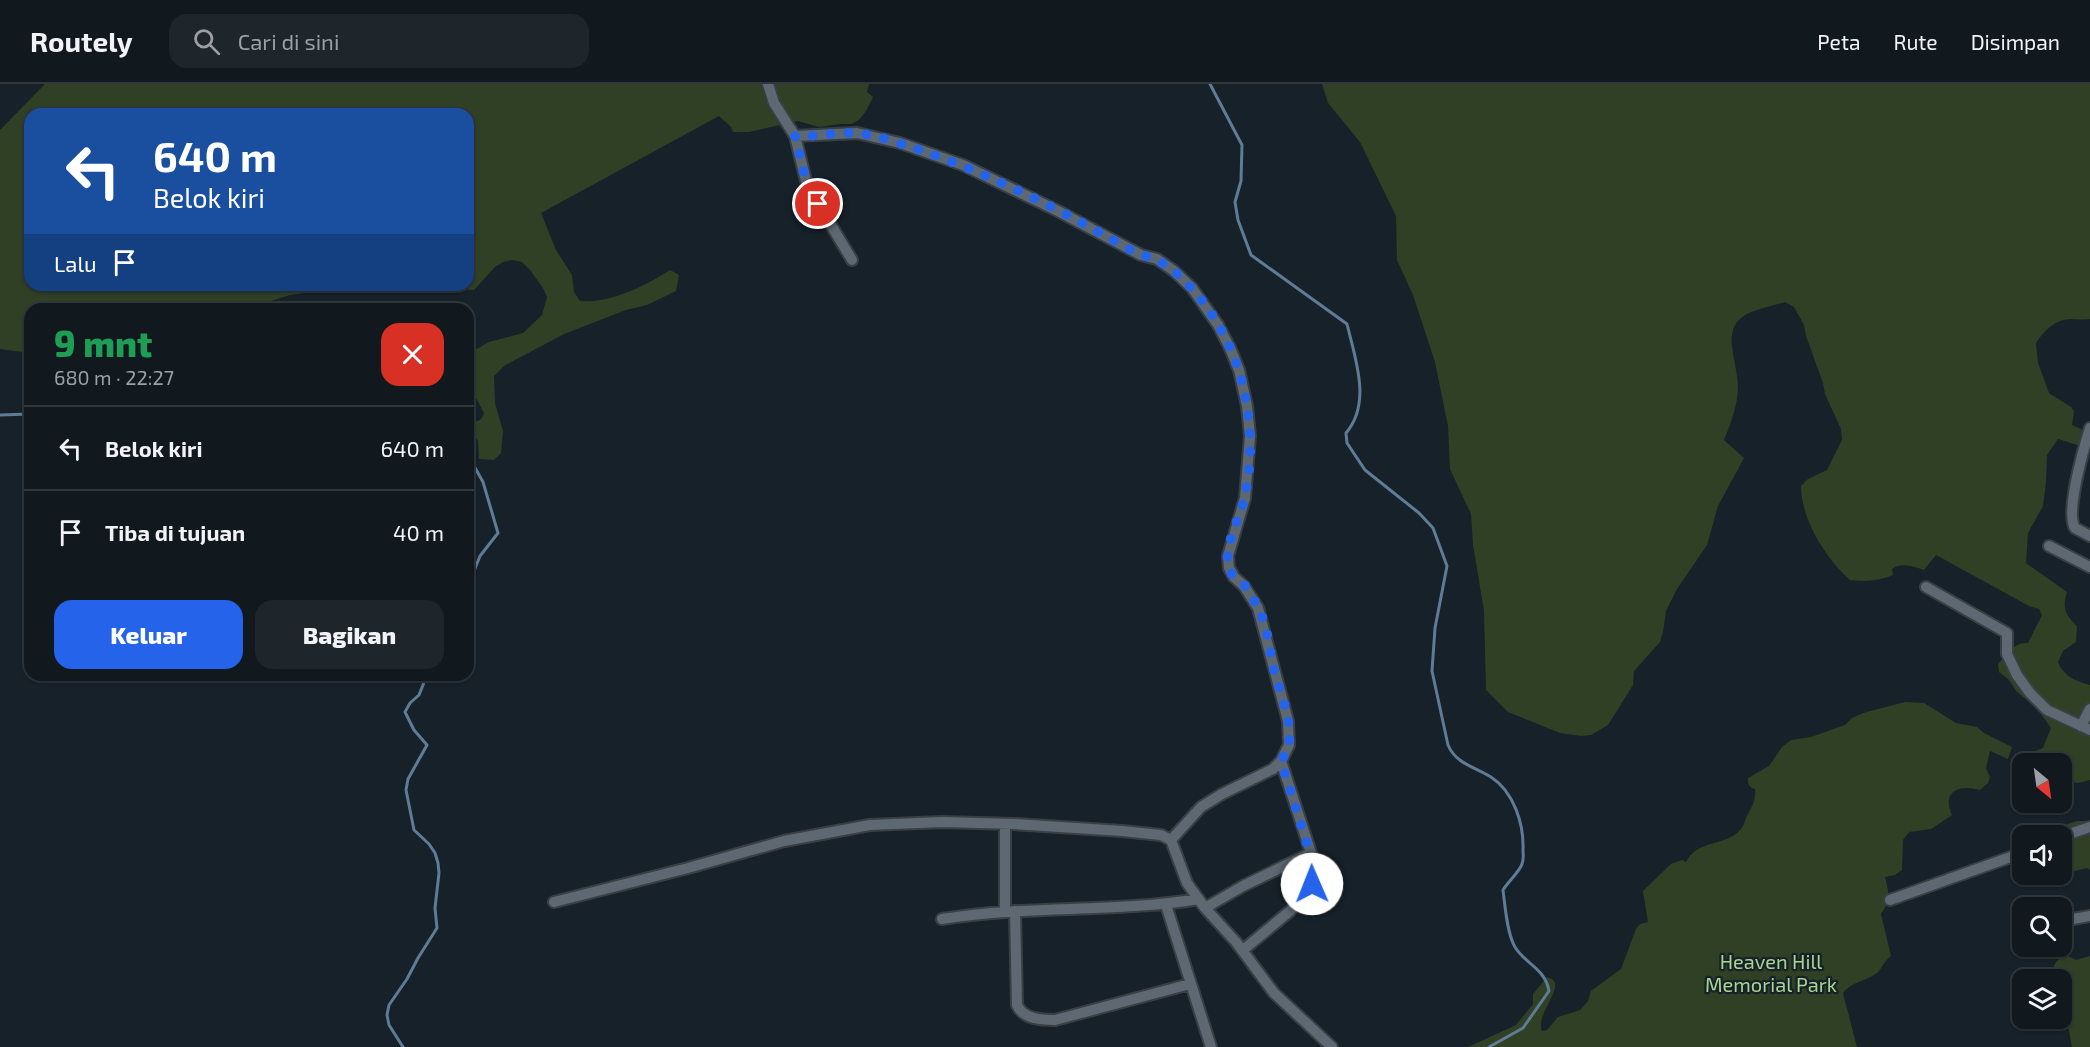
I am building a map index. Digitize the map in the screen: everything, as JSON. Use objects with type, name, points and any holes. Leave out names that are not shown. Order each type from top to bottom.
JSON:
[{"type":"street","points":[[768,84],[774,103],[795,136],[807,185],[852,260]]},
{"type":"street","points":[[795,136],[812,137],[837,133],[874,136],[963,165],[1056,210],[1141,255],[1157,259],[1192,288],[1218,325],[1239,370],[1247,406],[1250,436],[1245,498],[1228,556],[1229,568],[1258,608],[1288,721],[1289,745],[1281,761],[1273,769],[1201,807],[1171,840]]},
{"type":"street","points":[[2090,428],[2082,454],[2071,516],[2075,528],[2090,536]]},
{"type":"street","points":[[2049,546],[2090,567]]},
{"type":"street","points":[[1926,587],[2007,633],[2007,654],[2016,675],[2047,710],[2085,728],[2090,709]]},
{"type":"street","points":[[1242,950],[1276,925],[1307,893],[1314,875],[1311,853],[1281,761]]},
{"type":"street","points":[[554,902],[784,841],[870,825],[942,822],[1005,824],[1161,835],[1171,840],[1187,883],[1202,904],[1242,950],[1274,993],[1332,1047]]},
{"type":"street","points":[[1005,824],[1017,1005],[1022,1013],[1043,1020],[1054,1020],[1190,984]]},
{"type":"street","points":[[2072,833],[2090,827]]},
{"type":"street","points":[[942,920],[1010,912],[1202,904],[1311,853]]},
{"type":"street","points":[[1890,900],[2012,857]]},
{"type":"street","points":[[1166,904],[1211,1047]]},
{"type":"street","points":[[2072,919],[2090,916]]},
{"type":"green space","points":[[45,84],[869,84],[867,92],[873,97],[859,120],[851,124],[819,127],[798,121],[749,132],[733,132],[719,116],[541,213],[556,250],[572,275],[574,292],[580,301],[615,297],[638,288],[670,270],[679,275],[676,291],[647,305],[626,310],[564,334],[504,366],[494,376],[495,403],[503,431],[501,453],[494,460],[479,459],[478,441],[474,435],[474,422],[480,420],[484,413],[474,394],[474,351],[489,342],[523,333],[542,315],[547,297],[530,270],[522,262],[512,260],[495,267],[474,290],[474,108],[24,108],[24,291],[359,291],[354,293],[311,292],[290,295],[264,303],[24,303],[24,352],[0,349],[0,130]]},
{"type":"green space","points":[[1322,84],[2090,84],[2090,319],[2071,319],[2055,323],[2036,343],[2038,363],[2049,393],[2074,411],[2072,425],[2090,433],[2090,449],[2058,439],[2047,455],[2043,506],[2028,533],[2026,563],[2067,592],[2065,607],[2067,615],[2077,626],[2076,642],[2063,651],[2058,662],[2071,678],[2090,685],[2090,780],[2072,782],[2072,753],[2033,753],[2043,748],[2051,728],[2037,708],[2017,692],[2008,679],[1999,672],[1998,664],[2008,653],[2019,644],[2028,643],[2042,615],[2039,609],[2029,606],[1936,555],[1924,570],[1904,565],[1892,569],[1893,575],[1877,580],[1850,580],[1832,561],[1816,538],[1805,512],[1801,486],[1808,479],[1827,470],[1842,440],[1841,429],[1825,394],[1804,325],[1794,307],[1785,302],[1750,313],[1735,324],[1732,350],[1738,393],[1734,413],[1724,440],[1744,458],[1718,506],[1707,545],[1677,589],[1666,611],[1660,642],[1634,671],[1633,685],[1608,725],[1591,735],[1581,736],[1560,733],[1508,712],[1486,690],[1484,611],[1473,545],[1471,514],[1450,469],[1448,426],[1435,362],[1413,295],[1397,260],[1396,216],[1360,142],[1328,103]]},
{"type":"green space","name":"Heaven Hill Memorial Park","points":[[1905,702],[1924,703],[1956,723],[1977,727],[2012,747],[2008,759],[1990,751],[1986,768],[1990,777],[1988,783],[1980,790],[1959,789],[1950,795],[1949,807],[1952,815],[1931,829],[1909,832],[1903,840],[1902,870],[1895,875],[1885,877],[1888,896],[1881,914],[1891,956],[1878,972],[1851,986],[1843,993],[1857,1047],[1468,1047],[1516,1025],[1533,1004],[1533,994],[1547,977],[1553,980],[1555,985],[1543,1016],[1542,1031],[1547,1030],[1558,1017],[1580,1010],[1588,1001],[1591,991],[1621,969],[1636,929],[1640,924],[1648,922],[1643,891],[1671,864],[1682,860],[1686,862],[1697,850],[1728,839],[1741,829],[1755,797],[1755,789],[1749,785],[1748,778],[1769,766],[1782,747],[1791,740],[1811,737],[1845,725],[1852,718],[1863,713]]},
{"type":"green space","points":[[2077,821],[2090,821],[2090,870],[2087,868],[2072,872],[2072,825],[2065,825]]},
{"type":"green space","points":[[2090,956],[2090,1047],[2072,1047],[2069,1029],[2072,1029],[2072,969],[2054,969],[2062,957],[2076,960]]},
{"type":"waterway","points":[[1210,84],[1242,145],[1241,181],[1235,202],[1238,220],[1251,255],[1347,324],[1357,366],[1360,394],[1354,421],[1346,433],[1347,443],[1365,470],[1419,513],[1433,528],[1447,566],[1435,628],[1432,671],[1448,745],[1461,761],[1499,783],[1516,809],[1522,830],[1523,859],[1519,870],[1503,890],[1507,919],[1515,947],[1539,971],[1549,991],[1523,1028],[1489,1047]]},
{"type":"waterway","points":[[0,415],[24,414]]},
{"type":"waterway","points":[[474,466],[483,482],[498,533],[480,556],[474,571]]},
{"type":"waterway","points":[[403,1047],[389,1025],[387,1015],[389,1005],[437,928],[435,908],[438,863],[429,844],[414,830],[406,790],[408,779],[427,745],[414,730],[405,712],[410,703],[419,695],[425,681]]},
{"type":"route","points":[[818,204],[807,185],[795,136],[812,137],[856,133],[874,136],[963,165],[1108,236],[1141,255],[1157,259],[1192,288],[1218,325],[1230,348],[1239,370],[1247,406],[1250,436],[1245,498],[1228,556],[1229,568],[1258,608],[1267,637],[1288,721],[1289,745],[1281,761],[1311,853],[1314,866],[1312,884]]}]
